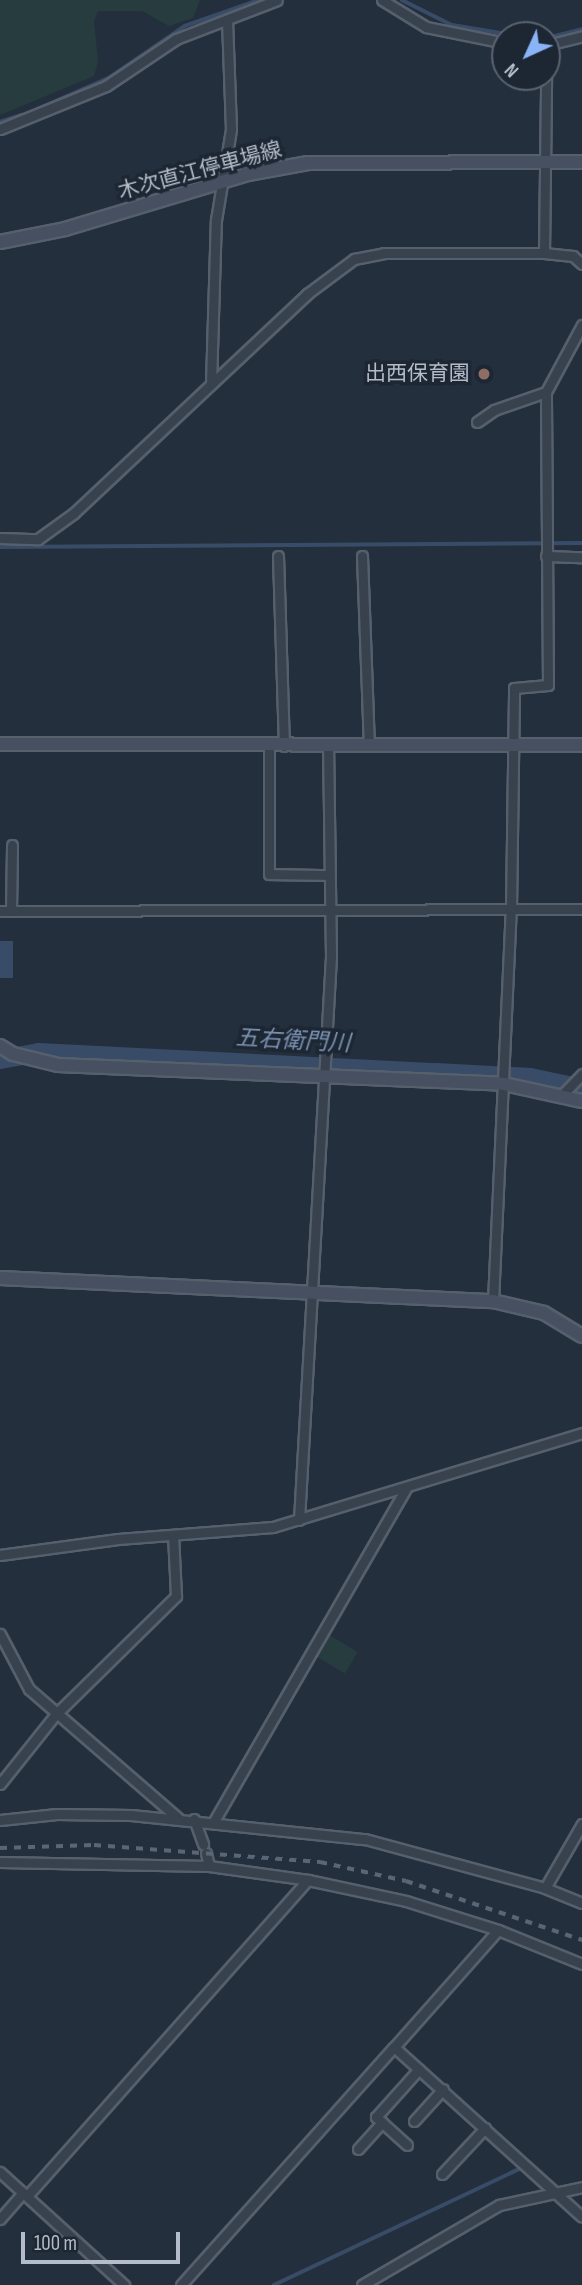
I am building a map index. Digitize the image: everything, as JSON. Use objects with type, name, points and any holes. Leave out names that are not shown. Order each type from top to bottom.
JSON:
[{"type":"street","points":[[0,130],[106,86],[176,38],[227,22],[277,0]]},
{"type":"street","points":[[382,0],[426,27],[491,40]]},
{"type":"street","points":[[211,384],[214,244],[231,129],[227,22]]},
{"type":"street","points":[[561,42],[582,36]]},
{"type":"street","points":[[544,253],[546,91]]},
{"type":"street","name":"木次直江停車場線","points":[[0,242],[65,229],[225,181],[308,163],[582,162]]},
{"type":"street","points":[[0,538],[38,539],[75,513],[307,294],[354,259],[384,253],[544,253],[573,256],[582,264]]},
{"type":"street","points":[[493,1301],[511,909],[514,688],[548,685],[546,392],[581,329]]},
{"type":"street","points":[[477,422],[494,410],[546,392]]},
{"type":"street","points":[[278,556],[284,746]]},
{"type":"street","points":[[362,556],[369,746]]},
{"type":"street","points":[[546,556],[582,557]]},
{"type":"street","points":[[0,744],[328,747],[582,745]]},
{"type":"street","points":[[269,746],[268,874],[329,875]]},
{"type":"street","points":[[299,1520],[320,1076],[331,956],[328,747]]},
{"type":"street","points":[[11,911],[12,845]]},
{"type":"street","points":[[0,911],[582,909]]},
{"type":"street","points":[[0,1046],[13,1054],[58,1065],[504,1084],[582,1101]]},
{"type":"street","points":[[562,1095],[582,1074]]},
{"type":"street","points":[[0,1278],[493,1301],[544,1313],[582,1336]]},
{"type":"street","points":[[0,1555],[173,1535],[273,1527],[582,1433]]},
{"type":"street","points":[[214,1821],[406,1488]]},
{"type":"street","points":[[0,1784],[55,1715],[176,1596],[173,1535]]},
{"type":"street","points":[[0,1633],[29,1689],[55,1715],[178,1818]]},
{"type":"street","points":[[0,1820],[57,1814],[178,1818],[365,1839],[545,1888],[582,1903]]},
{"type":"street","points":[[194,1819],[209,1866]]},
{"type":"street","points":[[545,1888],[582,1824]]},
{"type":"street","points":[[0,1862],[209,1866],[308,1880],[406,1901],[498,1930],[582,1964]]},
{"type":"street","points":[[0,2219],[25,2195],[308,1880]]},
{"type":"street","points":[[181,2285],[498,1930]]},
{"type":"street","points":[[394,2047],[582,2217]]},
{"type":"street","points":[[407,2145],[376,2117],[419,2069]]},
{"type":"street","points":[[414,2121],[443,2090]]},
{"type":"street","points":[[358,2149],[382,2122]]},
{"type":"street","points":[[442,2174],[485,2127]]},
{"type":"street","points":[[0,2172],[124,2285]]},
{"type":"street","points":[[362,2285],[499,2205],[582,2188]]},
{"type":"green space","points":[[0,0],[200,0],[193,18],[169,26],[142,11],[98,11],[94,21],[98,62],[94,76],[0,115]]},
{"type":"green space","points":[[326,1633],[358,1652],[345,1673],[313,1654]]},
{"type":"water","points":[[0,941],[13,941],[13,978],[0,978]]},
{"type":"waterway","points":[[33,111],[109,78],[185,26],[259,0]]},
{"type":"waterway","points":[[402,0],[452,25],[491,31]]},
{"type":"waterway","points":[[561,34],[582,29]]},
{"type":"waterway","points":[[0,122],[22,115]]},
{"type":"waterway","points":[[0,547],[582,543]]},
{"type":"waterway","name":"五右衛門川","points":[[0,1059],[38,1052],[530,1077],[582,1088]]},
{"type":"waterway","points":[[274,2285],[522,2168]]},
{"type":"railway","points":[[0,1848],[94,1845],[320,1862],[406,1881],[582,1940]]},
{"type":"place","name":"出西保育園","points":[[484,374]]}]
